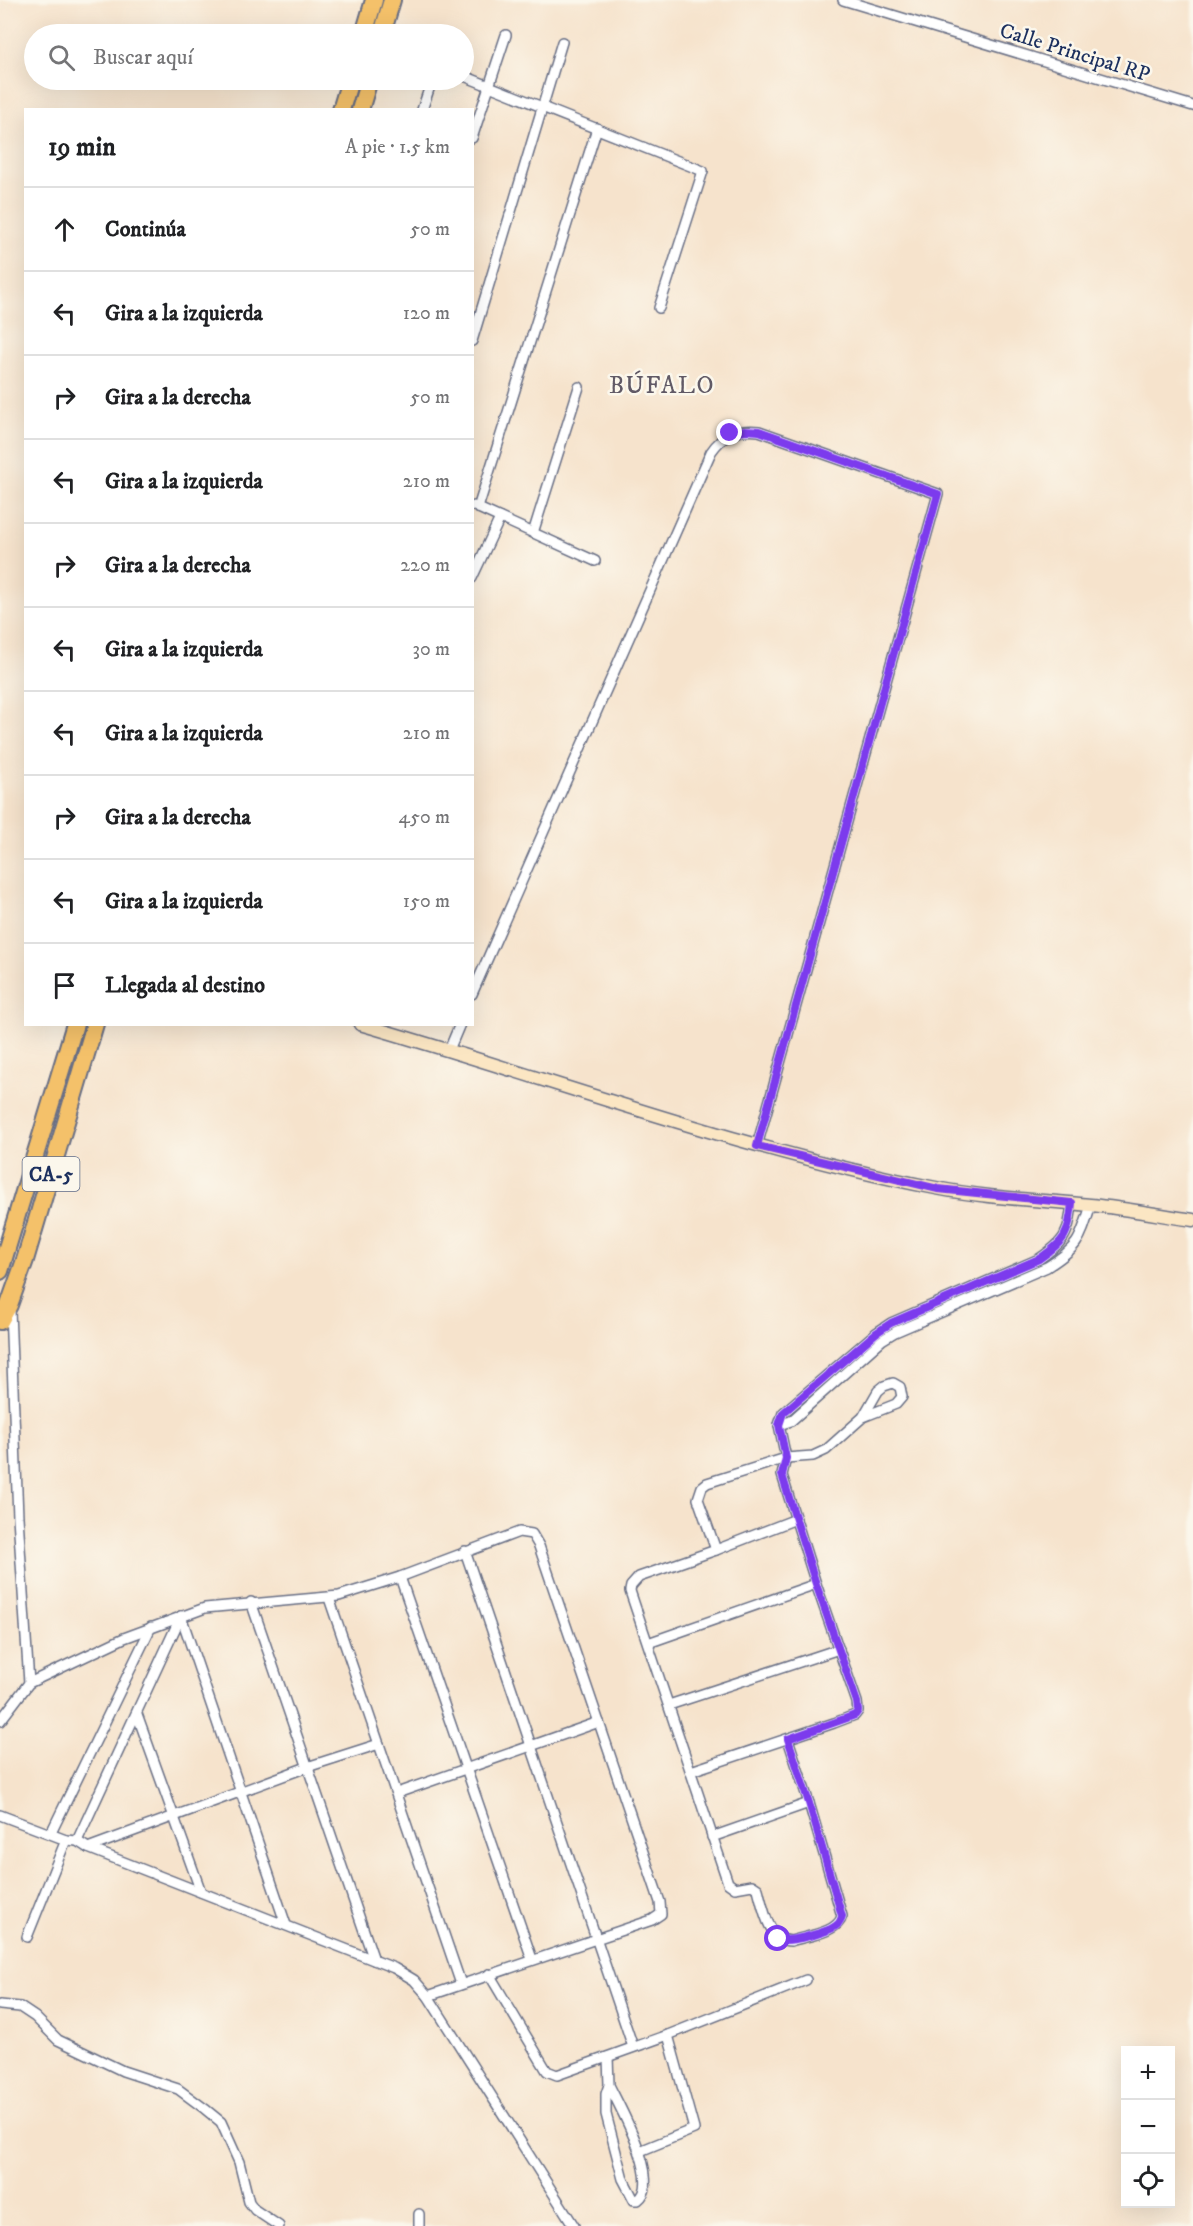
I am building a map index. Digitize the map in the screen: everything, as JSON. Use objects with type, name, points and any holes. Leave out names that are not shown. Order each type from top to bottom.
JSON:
[{"type":"highway","points":[[385,24],[392,0]]},
{"type":"highway","points":[[368,24],[374,3]]},
{"type":"highway","points":[[342,108],[347,90]]},
{"type":"highway","points":[[350,108],[355,90]]},
{"type":"highway","points":[[361,108],[366,90]]},
{"type":"highway","name":"CA-5","points":[[0,1271],[74,1026]]},
{"type":"highway","name":"CA-5","points":[[0,1321],[9,1305],[25,1260],[94,1026]]},
{"type":"highway","points":[[88,1049],[105,1026]]},
{"type":"main road","points":[[367,1026],[757,1146],[938,1189],[1091,1205],[1193,1220]]},
{"type":"street","name":"Calle Principal RP","points":[[846,0],[1193,106]]},
{"type":"street","points":[[474,132],[506,35]]},
{"type":"street","points":[[474,334],[562,42]]},
{"type":"street","points":[[474,80],[703,171],[659,308]]},
{"type":"street","points":[[423,108],[429,90]]},
{"type":"street","points":[[595,561],[475,507],[597,128]]},
{"type":"street","points":[[533,533],[579,387]]},
{"type":"street","points":[[474,989],[711,452],[718,441],[730,433],[745,430],[759,431],[938,494],[757,1146]]},
{"type":"street","points":[[474,574],[500,518]]},
{"type":"street","points":[[450,1050],[459,1026]]},
{"type":"street","points":[[691,1771],[847,1718],[858,1711],[857,1702],[816,1584],[782,1475],[786,1458],[779,1425],[783,1413],[876,1333],[891,1323],[1039,1259],[1058,1246],[1067,1235],[1072,1203]]},
{"type":"street","points":[[779,1425],[791,1421],[882,1340],[895,1332],[1047,1267],[1069,1253],[1080,1239],[1091,1205]]},
{"type":"street","points":[[9,1305],[18,1517],[29,1683]]},
{"type":"street","points":[[716,1550],[698,1499],[702,1487],[707,1483],[786,1458],[813,1456],[826,1450],[862,1417]]},
{"type":"street","points":[[788,1739],[841,1910],[841,1921],[836,1927],[791,1941],[778,1939],[758,1889],[752,1885],[735,1888],[728,1883],[630,1591],[634,1581],[796,1519]]},
{"type":"street","points":[[0,1721],[29,1683],[151,1627],[181,1616],[205,1608],[251,1602],[329,1598],[400,1577],[519,1532],[532,1534],[539,1546],[599,1722],[661,1914],[652,1920],[428,1996]]},
{"type":"street","points":[[465,1551],[633,2047]]},
{"type":"street","points":[[400,1577],[532,1959]]},
{"type":"street","points":[[648,1643],[816,1584]]},
{"type":"street","points":[[329,1598],[461,1984]]},
{"type":"street","points":[[251,1602],[374,1960]]},
{"type":"street","points":[[77,1841],[181,1616]]},
{"type":"street","points":[[181,1616],[286,1925]]},
{"type":"street","points":[[51,1833],[151,1627]]},
{"type":"street","points":[[669,1705],[839,1649]]},
{"type":"street","points":[[137,1714],[201,1892]]},
{"type":"street","points":[[397,1793],[599,1722]]},
{"type":"street","points":[[88,1848],[307,1767],[379,1744]]},
{"type":"street","points":[[712,1837],[809,1803]]},
{"type":"street","points":[[0,1815],[66,1840],[77,1841],[88,1848],[394,1968],[414,1980],[428,1996],[574,2226]]},
{"type":"street","points":[[27,1938],[66,1840]]},
{"type":"street","points":[[489,1974],[547,2071],[557,2075],[668,2035],[806,1980]]},
{"type":"street","points":[[0,2005],[20,2007],[35,2017],[58,2040],[123,2072],[178,2089],[205,2109],[221,2122],[239,2162],[249,2202],[255,2210],[279,2226]]},
{"type":"street","points":[[640,2151],[694,2129],[668,2035]]},
{"type":"street","points":[[608,2057],[609,2085],[606,2094],[606,2114],[626,2188],[634,2200],[638,2200],[644,2194],[645,2180],[640,2151],[609,2085]]},
{"type":"street","points":[[419,2214],[419,2226]]},
{"type":"district","name":"BÚFALO","points":[[662,385]]},
{"type":"route","points":[[730,433],[745,430],[759,431],[938,494],[757,1146],[938,1189],[1072,1203],[1067,1235],[1058,1246],[1039,1259],[891,1323],[876,1333],[783,1413],[779,1425],[786,1458],[782,1475],[816,1584],[857,1702],[858,1711],[855,1715],[788,1739],[842,1916],[836,1927],[791,1941],[778,1939]]}]
